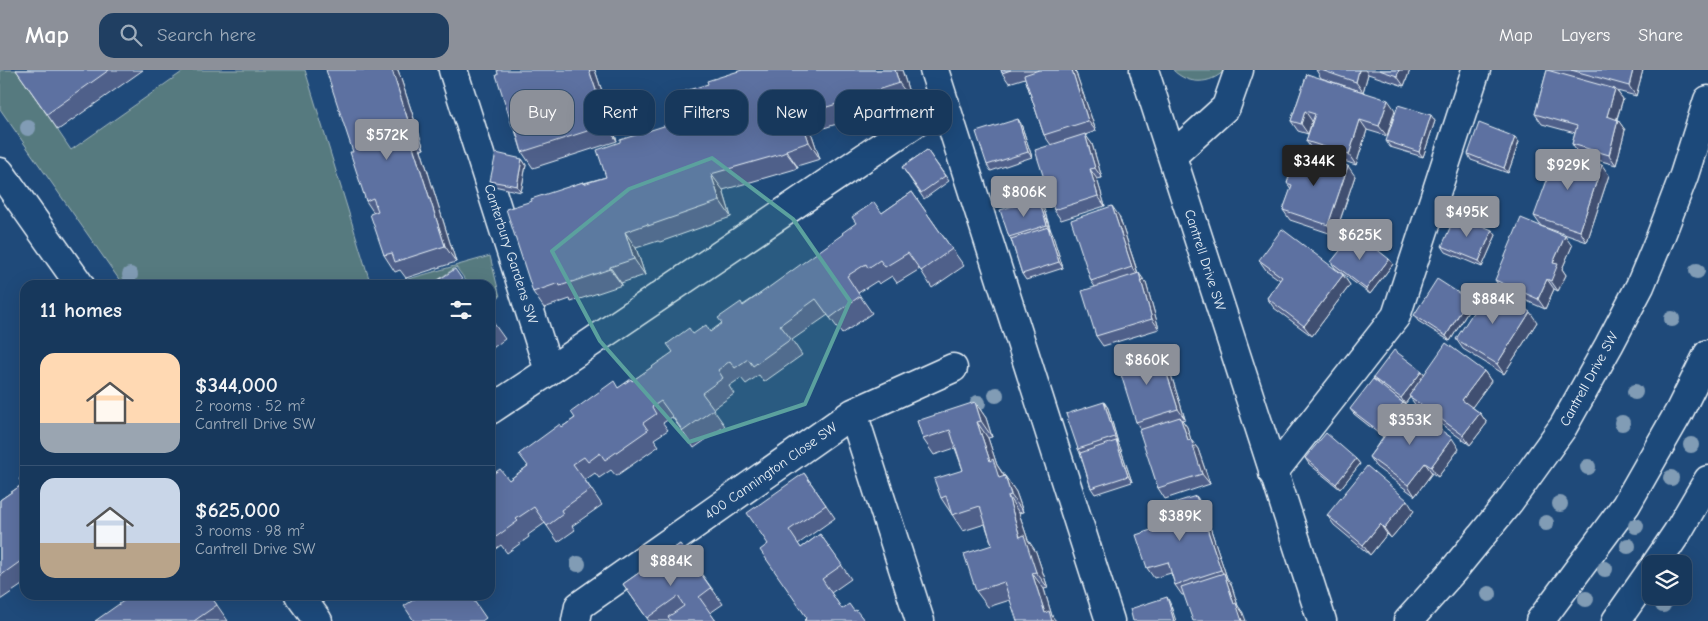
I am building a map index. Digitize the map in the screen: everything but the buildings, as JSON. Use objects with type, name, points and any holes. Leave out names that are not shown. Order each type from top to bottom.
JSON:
[{"type":"street","name":"Canterbury Gardens SW","points":[[452,70],[549,371]]},
{"type":"street","points":[[934,70],[941,90]]},
{"type":"street","name":"Cantrell Drive SW","points":[[1144,70],[1322,621]]},
{"type":"street","points":[[1172,156],[1226,107],[1239,70]]},
{"type":"street","points":[[1273,473],[1396,316],[1476,70]]},
{"type":"street","name":"Cantrell Drive SW","points":[[1408,621],[1452,572],[1509,502],[1563,426],[1640,286],[1684,175],[1708,100]]},
{"type":"street","points":[[952,125],[1110,621]]},
{"type":"street","points":[[495,407],[898,135]]},
{"type":"street","points":[[0,172],[76,280]]},
{"type":"street","points":[[1540,621],[1626,505],[1679,412],[1708,354]]},
{"type":"street","name":"400 Cannington Close SW","points":[[576,621],[579,606],[853,413],[953,368]]},
{"type":"street","name":"400 Cannington Close SW","points":[[853,413],[920,621]]},
{"type":"street","points":[[1662,555],[1708,480]]},
{"type":"street","points":[[1616,621],[1642,584]]},
{"type":"street","points":[[303,600],[318,621]]},
{"type":"highlighted area","points":[[712,158],[793,219],[850,301],[805,404],[689,442],[600,341],[552,251],[629,189]]},
{"type":"green space","points":[[0,70],[17,70],[71,150],[185,70],[305,70],[369,280],[120,280],[0,109]]},
{"type":"green space","points":[[1173,70],[1225,70],[1206,81],[1192,81]]},
{"type":"green space","points":[[490,256],[500,297],[495,298],[495,280],[465,280],[456,267],[438,280],[405,280]]}]
